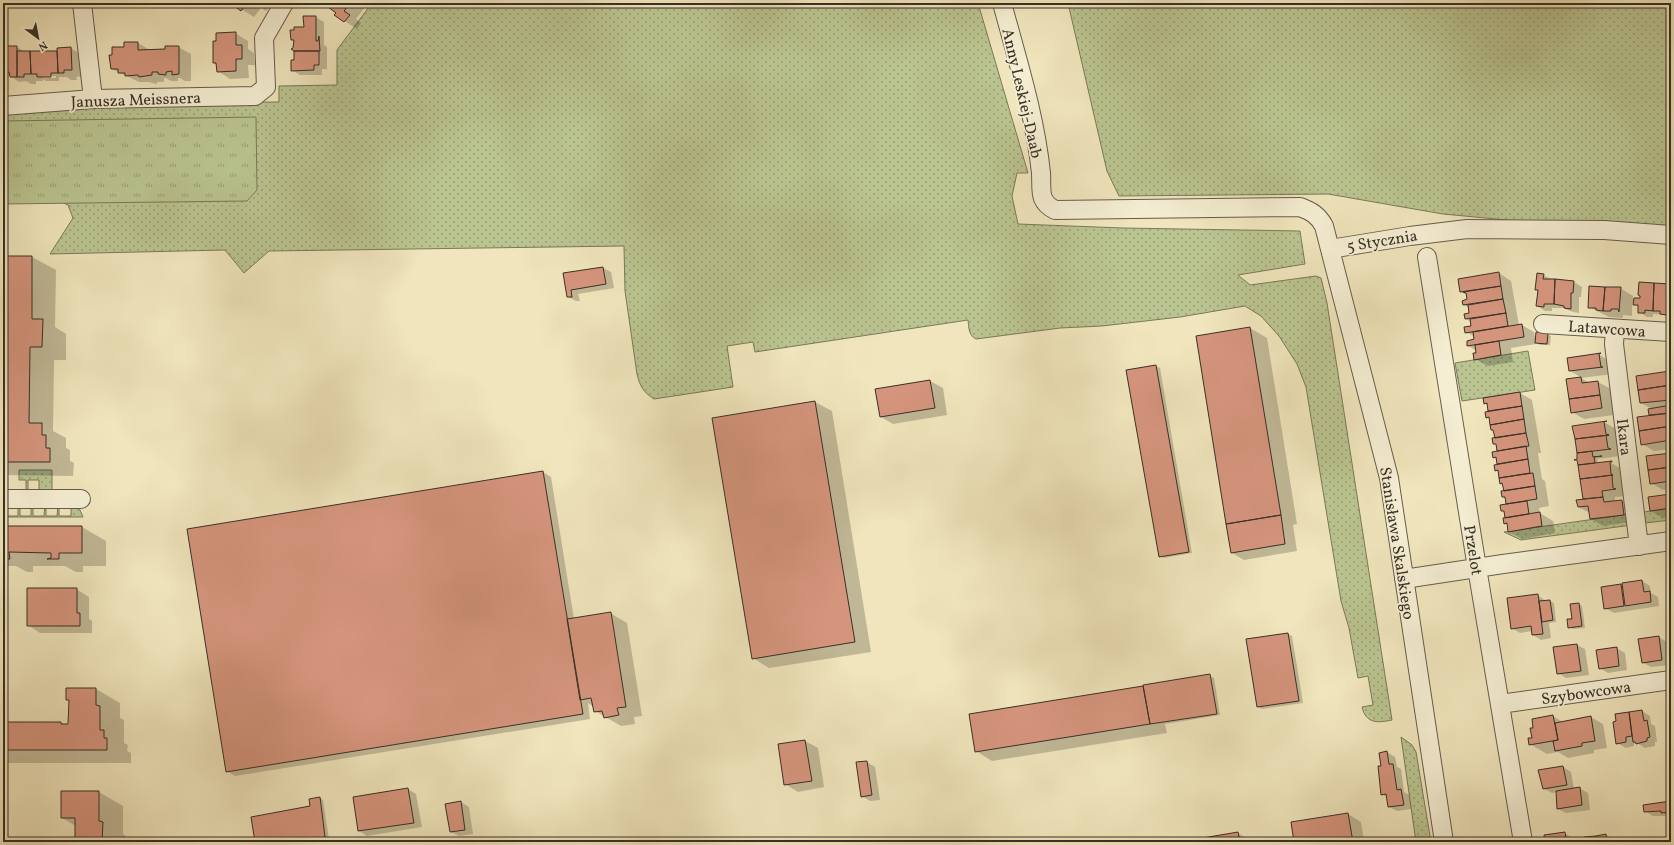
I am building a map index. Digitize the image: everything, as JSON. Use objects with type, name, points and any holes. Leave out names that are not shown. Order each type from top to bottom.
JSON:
[{"type":"street","points":[[82,3],[93,99]]},
{"type":"street","name":"Janusza Meissnera","points":[[3,106],[93,99],[255,96],[266,87],[264,38],[284,3]]},
{"type":"street","name":"Anny Leskiej-Daab","points":[[1002,3],[1034,126],[1038,149],[1042,197],[1047,206]]},
{"type":"street","name":"5 Stycznia","points":[[1047,206],[1055,210],[1300,207],[1311,210],[1319,218],[1324,226],[1330,249],[1410,236],[1467,229],[1604,230],[1671,235]]},
{"type":"street","name":"Stanisława Skalskiego","points":[[1330,249],[1389,478],[1444,842]]},
{"type":"street","name":"Przelot","points":[[1427,257],[1523,842]]},
{"type":"street","name":"Latawcowa","points":[[1543,324],[1671,332]]},
{"type":"street","name":"Ikara","points":[[1615,328],[1614,344],[1639,546]]},
{"type":"street","points":[[3,498],[81,499]]},
{"type":"street","points":[[1404,579],[1671,541]]},
{"type":"street","name":"Szybowcowa","points":[[1500,704],[1671,680]]},
{"type":"green space","points":[[372,3],[978,3],[1028,173],[1017,173],[1012,196],[1018,224],[1123,228],[1300,231],[1305,264],[1238,275],[1250,285],[1316,276],[1321,278],[1327,303],[1392,720],[1382,722],[1373,721],[1366,717],[1362,707],[1373,705],[1368,676],[1358,678],[1349,628],[1341,601],[1306,387],[1297,364],[1279,336],[1261,316],[1245,306],[1180,317],[1102,326],[1060,328],[976,339],[970,333],[968,320],[755,352],[753,342],[727,346],[733,387],[654,399],[642,388],[637,374],[625,291],[624,246],[269,251],[244,273],[225,250],[50,254],[73,218],[68,205],[52,198],[3,199],[3,112],[166,103],[279,102],[279,86],[337,85],[337,50]]},
{"type":"green space","points":[[1068,3],[1671,3],[1671,232],[1560,225],[1443,214],[1328,194],[1119,196],[1107,171]]},
{"type":"green space","points":[[256,117],[257,190],[247,201],[3,204],[3,121]]},
{"type":"green space","points":[[1528,351],[1535,390],[1462,401],[1455,363]]},
{"type":"green space","points":[[19,470],[52,470],[52,491],[39,491],[39,480],[28,480],[28,491],[26,491],[26,480],[19,480]]},
{"type":"green space","points":[[5,505],[7,505],[7,516],[18,516],[18,505],[20,505],[20,516],[31,516],[31,505],[33,505],[33,516],[44,516],[46,505],[46,516],[57,516],[59,505],[59,516],[71,516],[71,505],[79,508],[83,517],[3,517],[5,516]]},
{"type":"green space","points":[[1671,508],[1671,520],[1645,523],[1644,512]]},
{"type":"green space","points":[[1630,514],[1632,525],[1521,540],[1504,532]]},
{"type":"green space","points":[[1401,737],[1412,745],[1416,752],[1431,842],[1416,842]]},
{"type":"building","points":[[230,3],[247,3],[241,11]]},
{"type":"building","points":[[323,3],[350,3],[344,11],[350,15],[344,22],[334,15],[336,13]]},
{"type":"building","points":[[303,16],[316,16],[316,41],[318,41],[319,36],[320,51],[294,51],[291,49],[293,48],[294,40],[291,40],[290,30],[294,30],[294,27],[304,27]]},
{"type":"building","points":[[236,32],[236,45],[242,45],[242,59],[236,59],[236,71],[217,72],[216,63],[213,63],[213,41],[216,41],[216,33]]},
{"type":"building","points":[[124,42],[138,42],[138,50],[165,49],[165,46],[179,46],[179,74],[172,75],[172,71],[166,72],[166,75],[158,74],[158,72],[152,72],[152,75],[139,77],[138,75],[125,76],[125,73],[118,73],[118,69],[111,69],[109,55],[112,55],[112,47],[124,47]]},
{"type":"building","points":[[3,46],[17,46],[17,77],[10,77],[9,72],[3,72]]},
{"type":"building","points":[[71,47],[72,70],[64,70],[64,73],[58,73],[57,48]]},
{"type":"building","points":[[17,51],[30,51],[31,74],[24,74],[24,77],[17,77]]},
{"type":"building","points":[[30,51],[57,51],[58,73],[51,73],[51,77],[37,77],[37,74],[31,74]]},
{"type":"building","points":[[294,51],[319,51],[319,65],[314,65],[314,70],[291,71],[291,60],[294,60]]},
{"type":"building","points":[[3,256],[32,256],[32,319],[43,319],[42,347],[30,347],[29,423],[42,423],[42,435],[46,435],[46,448],[50,448],[50,462],[3,462],[5,300],[3,300]]},
{"type":"building","points":[[603,267],[606,284],[571,290],[572,297],[567,297],[563,273]]},
{"type":"building","points":[[1499,272],[1501,286],[1460,292],[1458,279]]},
{"type":"building","points":[[1537,273],[1544,274],[1543,279],[1555,279],[1554,304],[1544,304],[1544,307],[1536,306],[1538,290],[1535,290]]},
{"type":"building","points":[[1555,279],[1574,281],[1573,293],[1571,293],[1571,309],[1554,304]]},
{"type":"building","points":[[1639,282],[1654,283],[1653,311],[1645,310],[1645,313],[1638,313],[1638,305],[1633,305],[1634,298],[1640,298],[1638,295]]},
{"type":"building","points":[[1654,283],[1670,284],[1670,298],[1667,297],[1667,315],[1660,314],[1660,311],[1653,311]]},
{"type":"building","points":[[1501,286],[1503,299],[1463,305],[1462,301],[1467,299],[1466,293],[1463,292]]},
{"type":"building","points":[[1589,286],[1605,287],[1603,311],[1596,310],[1596,308],[1588,308]]},
{"type":"building","points":[[1605,287],[1621,287],[1619,312],[1618,309],[1603,311]]},
{"type":"building","points":[[1503,299],[1506,313],[1465,319],[1464,314],[1469,313],[1468,305]]},
{"type":"building","points":[[1506,313],[1508,326],[1465,333],[1464,327],[1471,326],[1470,319]]},
{"type":"building","points":[[1522,324],[1524,337],[1467,346],[1467,341],[1474,339],[1473,332]]},
{"type":"building","points":[[1250,327],[1281,515],[1226,524],[1196,336]]},
{"type":"building","points":[[1536,332],[1548,333],[1547,344],[1535,343]]},
{"type":"building","points":[[1499,341],[1501,355],[1474,360],[1473,353],[1476,353],[1475,345]]},
{"type":"building","points":[[1601,353],[1599,354],[1601,367],[1603,367],[1569,371],[1567,358]]},
{"type":"building","points":[[1156,365],[1189,552],[1159,557],[1126,370]]},
{"type":"building","points":[[1670,371],[1671,385],[1638,390],[1636,376]]},
{"type":"building","points":[[1581,377],[1582,383],[1598,381],[1600,395],[1569,399],[1566,379]]},
{"type":"building","points":[[930,380],[935,408],[880,417],[875,389]]},
{"type":"building","points":[[1671,385],[1671,400],[1640,403],[1638,390]]},
{"type":"building","points":[[1520,392],[1522,406],[1488,411],[1487,403],[1484,404],[1483,398]]},
{"type":"building","points":[[1600,395],[1602,408],[1571,413],[1569,399]]},
{"type":"building","points":[[815,401],[855,642],[752,659],[712,418]]},
{"type":"building","points":[[1671,405],[1671,413],[1649,415],[1648,409]]},
{"type":"building","points":[[1522,406],[1524,419],[1490,425],[1489,417],[1486,418],[1485,412]]},
{"type":"building","points":[[1671,413],[1671,426],[1639,431],[1637,417]]},
{"type":"building","points":[[1524,419],[1526,433],[1495,438],[1493,430],[1491,430],[1490,425]]},
{"type":"building","points":[[1607,421],[1604,422],[1606,434],[1609,435],[1575,439],[1572,426]]},
{"type":"building","points":[[1671,426],[1671,440],[1641,445],[1639,431]]},
{"type":"building","points":[[1526,433],[1529,446],[1497,451],[1496,444],[1493,444],[1492,438]]},
{"type":"building","points":[[1606,435],[1608,448],[1611,449],[1577,453],[1575,439]]},
{"type":"building","points":[[1526,446],[1528,459],[1497,464],[1496,457],[1493,458],[1492,452]]},
{"type":"building","points":[[1592,451],[1593,457],[1602,456],[1594,457],[1595,463],[1578,465],[1577,460],[1574,460],[1577,459],[1577,453]]},
{"type":"building","points":[[1671,453],[1671,467],[1648,470],[1646,456]]},
{"type":"building","points":[[1528,459],[1530,473],[1499,478],[1498,470],[1495,471],[1494,465]]},
{"type":"building","points":[[1612,461],[1610,462],[1611,474],[1613,475],[1580,479],[1578,465]]},
{"type":"building","points":[[1671,467],[1671,481],[1650,484],[1648,470]]},
{"type":"building","points":[[543,471],[583,714],[226,772],[187,529]]},
{"type":"building","points":[[1533,473],[1535,486],[1504,491],[1502,483],[1500,484],[1499,478]]},
{"type":"building","points":[[1613,475],[1613,488],[1616,489],[1602,491],[1603,497],[1583,499],[1580,479]]},
{"type":"building","points":[[1535,486],[1537,499],[1506,504],[1505,497],[1502,497],[1501,491]]},
{"type":"building","points":[[1671,494],[1671,508],[1650,511],[1648,497]]},
{"type":"building","points":[[1603,497],[1604,502],[1622,500],[1624,515],[1590,519],[1588,506],[1578,507],[1576,500]]},
{"type":"building","points":[[1527,501],[1529,514],[1505,518],[1504,511],[1501,511],[1500,505]]},
{"type":"building","points":[[1540,512],[1542,526],[1508,532],[1507,523],[1504,524],[1503,518]]},
{"type":"building","points":[[1281,515],[1285,544],[1231,553],[1226,524]]},
{"type":"building","points":[[3,526],[82,526],[82,553],[59,553],[59,559],[47,559],[51,558],[51,553],[9,552],[10,559],[3,559]]},
{"type":"building","points":[[1642,580],[1644,592],[1650,591],[1651,602],[1625,606],[1622,583]]},
{"type":"building","points":[[1621,584],[1624,606],[1604,609],[1601,587]]},
{"type":"building","points":[[27,588],[77,588],[77,613],[80,613],[80,626],[27,626]]},
{"type":"building","points":[[1538,594],[1543,634],[1532,635],[1531,626],[1511,629],[1507,598]]},
{"type":"building","points":[[1550,600],[1553,620],[1542,622],[1539,601]]},
{"type":"building","points":[[1579,603],[1582,626],[1568,628],[1567,619],[1572,619],[1570,604]]},
{"type":"building","points":[[611,612],[626,707],[617,708],[619,715],[604,718],[602,711],[594,712],[591,698],[580,700],[567,619]]},
{"type":"building","points":[[1288,633],[1299,701],[1257,707],[1246,639]]},
{"type":"building","points":[[1659,636],[1662,660],[1642,663],[1638,639]]},
{"type":"building","points":[[1577,644],[1581,671],[1557,674],[1553,647]]},
{"type":"building","points":[[1617,647],[1619,666],[1599,669],[1596,650]]},
{"type":"building","points":[[1210,674],[1217,714],[1150,724],[1143,685]]},
{"type":"building","points":[[1143,686],[1150,724],[975,752],[969,714]]},
{"type":"building","points":[[66,688],[96,688],[96,705],[100,706],[100,730],[104,730],[104,738],[107,738],[107,750],[3,750],[3,722],[61,722],[61,724],[68,724],[69,700],[66,700]]},
{"type":"building","points":[[1642,710],[1644,721],[1647,720],[1650,737],[1647,738],[1647,741],[1636,744],[1633,742],[1629,712]]},
{"type":"building","points":[[1629,712],[1632,736],[1626,737],[1626,742],[1616,744],[1613,722],[1616,721],[1615,714]]},
{"type":"building","points":[[1553,715],[1558,740],[1529,745],[1528,738],[1532,738],[1530,728],[1533,728],[1532,719]]},
{"type":"building","points":[[1591,716],[1595,741],[1582,743],[1582,746],[1555,751],[1553,741],[1558,740],[1555,723]]},
{"type":"building","points":[[1671,719],[1671,729],[1669,729],[1667,720]]},
{"type":"building","points":[[805,740],[812,781],[784,785],[778,744]]},
{"type":"building","points":[[1387,751],[1389,764],[1393,764],[1397,790],[1401,789],[1404,805],[1388,807],[1386,794],[1381,795],[1378,766],[1381,766],[1379,753]]},
{"type":"building","points":[[867,761],[872,795],[861,797],[856,762]]},
{"type":"building","points":[[1563,766],[1567,785],[1543,789],[1538,770]]},
{"type":"building","points":[[1580,787],[1582,805],[1557,809],[1556,791]]},
{"type":"building","points":[[408,788],[414,823],[358,831],[353,797]]},
{"type":"building","points":[[61,791],[99,791],[99,821],[103,822],[102,842],[75,842],[75,818],[61,818]]},
{"type":"building","points":[[320,797],[325,837],[293,842],[255,842],[251,817],[310,806],[309,799]]},
{"type":"building","points":[[461,801],[465,830],[450,832],[445,804]]},
{"type":"building","points":[[1671,801],[1671,812],[1644,812],[1643,805]]},
{"type":"building","points":[[1348,813],[1353,842],[1294,842],[1291,822]]},
{"type":"building","points":[[1238,832],[1240,842],[1179,842]]},
{"type":"building","points":[[1565,832],[1566,838],[1568,838],[1569,842],[1545,842],[1544,835]]},
{"type":"building","points":[[1606,834],[1607,842],[1597,842],[1596,836]]},
{"type":"building","points":[[1596,836],[1597,842],[1584,842],[1584,837]]}]
